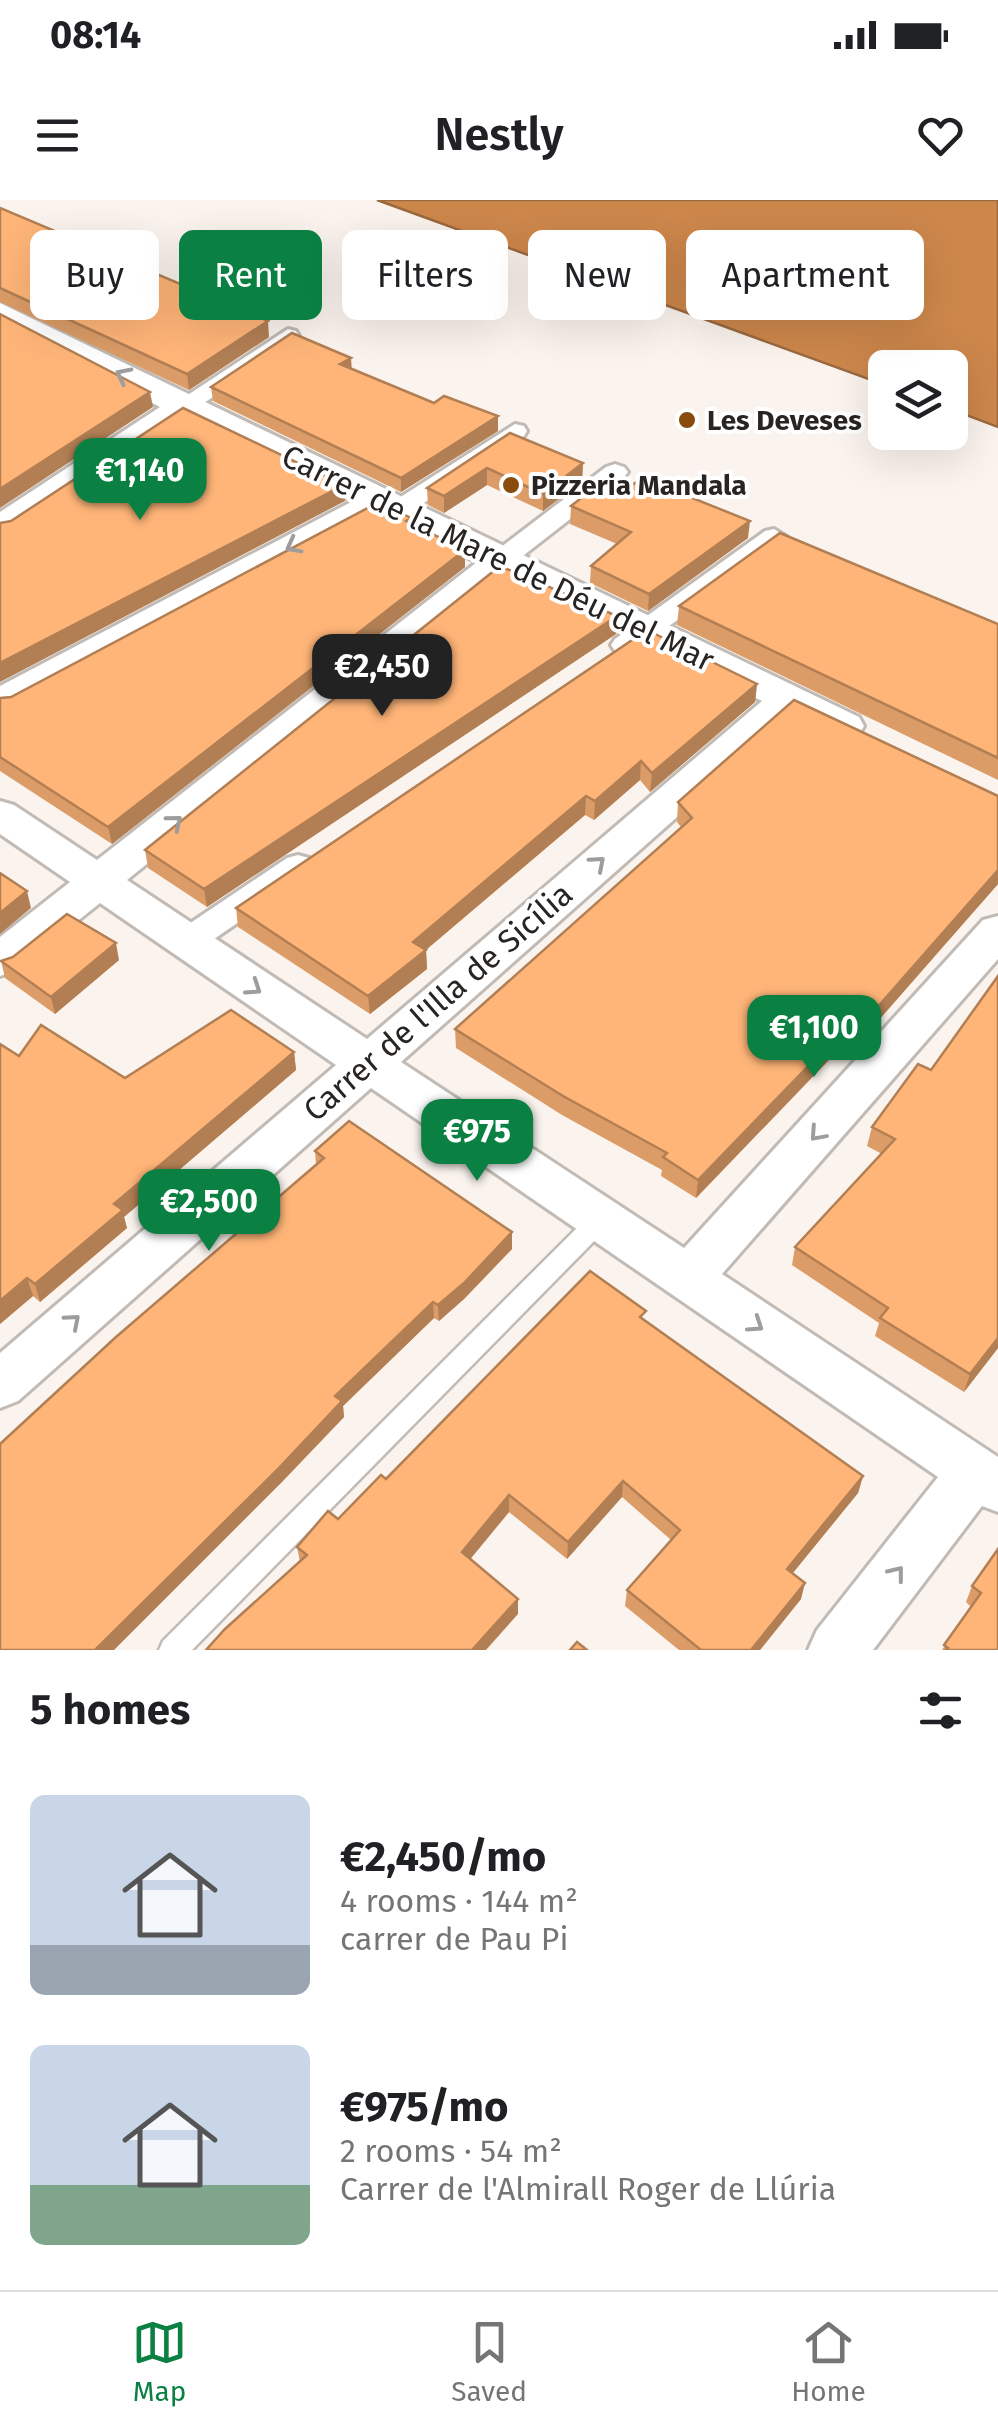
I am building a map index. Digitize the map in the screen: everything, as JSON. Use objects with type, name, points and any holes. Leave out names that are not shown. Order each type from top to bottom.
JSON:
[{"type":"street","name":"Carrer de la Mare de Déu del Mar","points":[[2,316],[873,740]]},
{"type":"street","points":[[0,527],[288,336]]},
{"type":"street","points":[[0,701],[388,506],[515,431]]},
{"type":"street","points":[[0,960],[615,472]]},
{"type":"street","points":[[605,658],[774,537]]},
{"type":"street","name":"Carrer de l'Illa de Sicília","points":[[0,1386],[786,698]]},
{"type":"street","points":[[0,815],[986,1480],[837,1650]]},
{"type":"street","points":[[186,942],[317,853]]},
{"type":"street","points":[[688,1279],[998,931]]},
{"type":"lane","points":[[173,1650],[601,1219]]},
{"type":"shaded area","points":[[377,200],[998,200],[998,427],[968,416],[968,350],[868,350],[868,379],[707,320],[924,320],[924,230],[686,230],[686,313],[666,305],[666,230],[528,230],[528,255],[508,248],[508,230],[459,230]]},
{"type":"building","points":[[0,208],[52,230],[30,230],[30,302],[0,288]]},
{"type":"building","points":[[159,275],[179,283],[179,320],[268,321],[187,374],[70,320],[159,320]]},
{"type":"building","points":[[0,314],[150,392],[0,489]]},
{"type":"building","points":[[292,333],[351,358],[340,364],[434,403],[444,396],[498,416],[401,478],[211,387]]},
{"type":"building","points":[[183,408],[344,485],[0,663],[0,523],[11,521]]},
{"type":"building","points":[[510,433],[583,463],[543,494],[487,468],[444,496],[427,488]]},
{"type":"building","points":[[611,475],[634,484],[642,478],[750,521],[649,594],[591,566],[631,532],[571,506]]},
{"type":"building","points":[[379,502],[411,518],[406,521],[465,550],[108,827],[0,757],[0,698],[11,697]]},
{"type":"building","points":[[780,533],[998,624],[998,758],[679,606]]},
{"type":"building","points":[[500,566],[617,616],[204,889],[145,850]]},
{"type":"building","points":[[647,630],[757,684],[652,773],[641,761],[595,801],[586,796],[413,942],[426,950],[368,996],[236,908]]},
{"type":"building","points":[[794,700],[998,796],[998,870],[860,1027],[851,1022],[698,1180],[663,1157],[667,1153],[563,1096],[455,1029],[692,818],[678,802]]},
{"type":"building","points":[[0,873],[27,891],[0,913]]},
{"type":"building","points":[[67,914],[116,943],[51,997],[1,961],[13,957]]},
{"type":"building","points":[[998,976],[998,1338],[970,1374],[880,1318],[888,1308],[795,1247],[895,1139],[872,1127],[918,1064],[931,1070]]},
{"type":"building","points":[[231,1010],[294,1052],[114,1204],[123,1210],[35,1284],[27,1278],[0,1301],[0,1044],[19,1056],[41,1025],[125,1078]]},
{"type":"building","points":[[349,1121],[512,1232],[464,1283],[438,1305],[433,1302],[335,1396],[342,1401],[277,1470],[95,1650],[0,1650],[0,1444],[116,1337],[324,1158],[315,1151]]},
{"type":"building","points":[[590,1271],[646,1311],[640,1317],[863,1476],[787,1569],[805,1583],[751,1650],[701,1650],[627,1590],[680,1530],[623,1481],[568,1542],[509,1495],[462,1552],[518,1599],[472,1650],[206,1650],[307,1555],[297,1547],[328,1511],[338,1519],[381,1475],[386,1479]]},
{"type":"building","points":[[998,1549],[998,1650],[946,1650],[944,1645],[981,1593],[972,1586]]},
{"type":"building","points":[[577,1642],[587,1650],[570,1650]]},
{"type":"place","name":"Les Deveses","points":[[687,420]]},
{"type":"place","name":"Pizzeria Mandala","points":[[511,485]]}]
